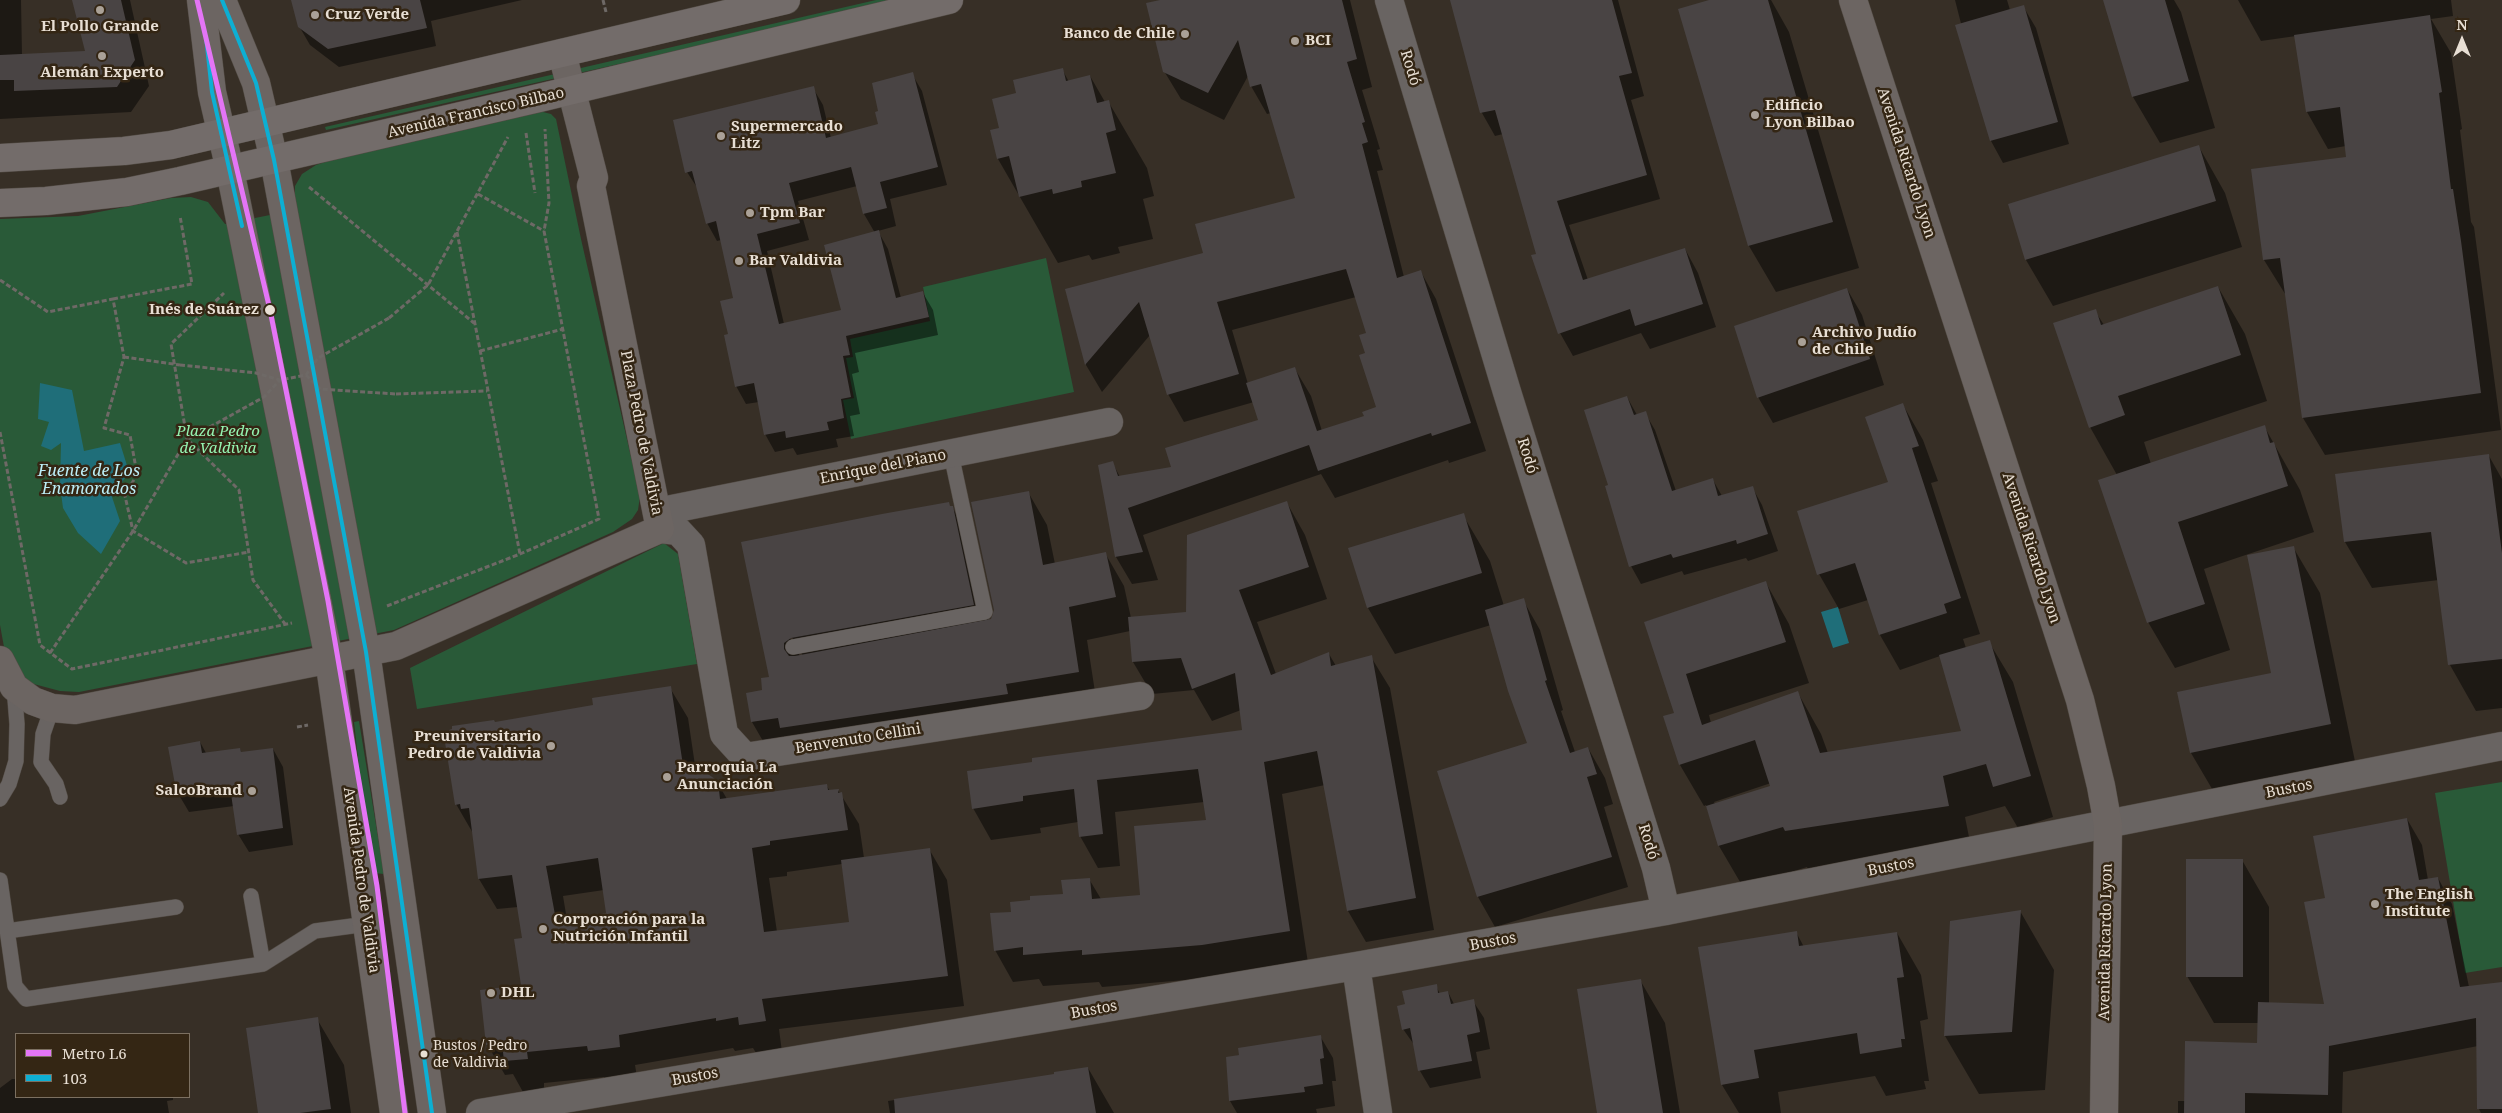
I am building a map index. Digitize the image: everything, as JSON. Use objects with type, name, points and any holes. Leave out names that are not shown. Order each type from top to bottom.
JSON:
[{"type":"main road","points":[[0,158],[53,156],[171,145],[786,0]]},
{"type":"main road","name":"Avenida Francisco Bilbao","points":[[0,202],[46,201],[128,192],[571,91],[949,0]]},
{"type":"street","name":"Avenida Pedro de Valdivia","points":[[201,0],[212,92],[230,170],[329,659],[394,1113]]},
{"type":"street","points":[[222,0],[256,83],[274,160],[366,652],[432,1113]]},
{"type":"street","name":"Rodó","points":[[1389,0],[1512,407],[1656,868],[1666,911]]},
{"type":"street","name":"Avenida Ricardo Lyon","points":[[1853,0],[2080,700],[2108,825],[2104,1113]]},
{"type":"street","name":"Plaza Pedro de Valdivia","points":[[0,660],[14,687],[33,701],[52,708],[75,710],[396,646],[658,520],[591,186],[594,178],[562,53]]},
{"type":"street","points":[[0,170],[53,156]]},
{"type":"street","name":"Enrique del Piano","points":[[658,520],[951,454],[1109,422]]},
{"type":"street","name":"Benvenuto Cellini","points":[[658,520],[678,531],[691,544],[724,734],[745,756],[1140,696]]},
{"type":"street","name":"Bustos","points":[[480,1113],[1356,966],[1666,911],[2502,746]]},
{"type":"street","points":[[1356,966],[1378,1113]]},
{"type":"lane","points":[[793,647],[985,612],[951,454]]},
{"type":"lane","points":[[0,799],[9,784],[16,761],[17,724],[14,687]]},
{"type":"lane","points":[[52,708],[43,734],[41,762],[56,784],[60,797]]},
{"type":"lane","points":[[0,880],[15,986],[26,999],[263,964],[315,930],[367,924]]},
{"type":"lane","points":[[251,896],[263,964]]},
{"type":"lane","points":[[7,930],[176,907]]},
{"type":"path","points":[[359,611],[388,606],[520,554],[599,519],[544,231],[549,203],[545,129]]},
{"type":"path","points":[[526,133],[535,194]]},
{"type":"path","points":[[124,357],[256,373],[280,380],[306,375],[318,358],[389,318],[428,285],[508,138]]},
{"type":"path","points":[[307,185],[475,324]]},
{"type":"path","points":[[478,194],[544,231]]},
{"type":"path","points":[[0,280],[48,312],[192,284],[180,216]]},
{"type":"path","points":[[457,232],[520,554]]},
{"type":"path","points":[[224,292],[171,344],[174,364],[189,438],[239,490],[253,580],[285,624]]},
{"type":"path","points":[[113,299],[124,357],[104,428],[130,435],[137,474],[125,496],[133,531],[186,562],[249,552]]},
{"type":"path","points":[[480,350],[563,329]]},
{"type":"path","points":[[306,375],[320,389],[396,394],[488,391]]},
{"type":"path","points":[[50,653],[133,531],[189,438],[264,397],[280,380]]},
{"type":"path","points":[[0,432],[40,645],[72,669],[321,618]]},
{"type":"green space","points":[[876,0],[903,0],[326,130],[325,127]]},
{"type":"green space","name":"Plaza Pedro de Valdivia","points":[[539,111],[551,114],[556,119],[581,239],[640,496],[638,510],[632,519],[613,532],[394,630],[79,692],[60,691],[30,683],[16,671],[4,647],[0,625],[0,219],[78,216],[171,198],[191,197],[208,202],[225,224],[295,210],[295,186],[302,174],[316,165],[337,158]]},
{"type":"green space","points":[[1046,258],[1074,392],[851,439],[843,400],[854,398],[846,358],[853,357],[850,339],[930,321],[923,287]]},
{"type":"green space","points":[[664,543],[678,554],[697,664],[417,709],[410,668]]},
{"type":"green space","points":[[359,721],[384,874],[374,873],[370,868],[354,722]]},
{"type":"green space","points":[[2502,782],[2502,967],[2465,973],[2435,793]]},
{"type":"water","name":"Fuente de Los Enamorados","points":[[40,383],[72,390],[84,451],[120,443],[129,472],[112,497],[120,521],[101,554],[78,533],[63,508],[60,486],[61,443],[51,450],[41,446],[49,422],[38,419]]},
{"type":"water","points":[[1838,607],[1849,643],[1833,648],[1821,612]]},
{"type":"building","points":[[72,0],[121,0],[135,60],[117,87],[14,91],[14,80],[0,80],[0,55],[85,51]]},
{"type":"building","points":[[291,0],[420,0],[427,28],[328,49],[298,27]]},
{"type":"building","points":[[1160,0],[1342,0],[1357,59],[1347,62],[1365,122],[1362,123],[1368,142],[1362,144],[1397,278],[1421,270],[1471,423],[1432,436],[1431,433],[1318,471],[1309,445],[1128,508],[1143,552],[1115,557],[1098,465],[1113,461],[1118,476],[1171,467],[1165,448],[1258,420],[1246,383],[1295,367],[1317,431],[1364,416],[1362,412],[1376,407],[1359,355],[1365,353],[1359,335],[1366,333],[1346,269],[1217,302],[1239,374],[1167,395],[1139,302],[1085,365],[1065,289],[1203,253],[1195,224],[1295,198],[1261,84],[1250,87],[1238,40],[1208,93],[1163,72],[1146,3]]},
{"type":"building","points":[[1450,0],[1612,0],[1632,73],[1619,76],[1647,175],[1557,201],[1583,280],[1685,248],[1703,304],[1635,326],[1630,309],[1558,334],[1531,255],[1536,254],[1495,110],[1480,113]]},
{"type":"building","name":"Edificio Lyon Bilbao","points":[[1709,0],[1768,0],[1833,222],[1748,246],[1678,9]]},
{"type":"building","points":[[2103,0],[2165,0],[2189,81],[2132,97]]},
{"type":"building","points":[[2024,5],[2058,122],[1990,141],[1955,25]]},
{"type":"building","points":[[2430,15],[2442,92],[2439,93],[2451,189],[2453,189],[2461,241],[2481,393],[2302,418],[2280,258],[2263,260],[2251,169],[2346,157],[2340,107],[2306,112],[2294,35]]},
{"type":"building","points":[[1063,68],[1066,81],[1090,75],[1097,103],[1109,100],[1116,130],[1106,133],[1116,173],[1081,181],[1082,187],[1053,194],[1052,189],[1019,197],[1009,156],[997,159],[990,130],[999,128],[992,99],[1016,93],[1013,80]]},
{"type":"building","points":[[913,72],[938,167],[880,182],[887,208],[863,214],[851,167],[789,183],[800,223],[757,234],[779,324],[841,310],[824,245],[879,230],[896,298],[923,291],[929,317],[846,336],[850,355],[843,356],[851,397],[841,399],[844,418],[827,422],[829,430],[786,438],[785,431],[764,435],[754,383],[735,387],[724,335],[728,334],[720,301],[733,298],[716,221],[706,224],[692,171],[685,173],[673,120],[814,86],[826,138],[878,124],[875,112],[878,111],[872,83]]},
{"type":"building","points":[[2199,145],[2216,201],[2025,260],[2008,204]]},
{"type":"building","points":[[2218,286],[2241,355],[2118,396],[2125,415],[2089,428],[2053,323],[2096,309],[2101,325]]},
{"type":"building","name":"Archivo Judío de Chile","points":[[1847,288],[1870,359],[1757,398],[1734,326]]},
{"type":"building","points":[[1627,396],[1634,415],[1646,411],[1672,491],[1713,478],[1718,496],[1753,486],[1768,534],[1737,544],[1736,540],[1673,558],[1671,554],[1629,567],[1605,486],[1608,485],[1584,410]]},
{"type":"building","points":[[1903,403],[1919,446],[1912,448],[1961,598],[1944,604],[1947,613],[1879,635],[1855,563],[1817,575],[1797,511],[1888,482],[1865,417]]},
{"type":"building","points":[[2265,425],[2270,443],[2274,442],[2288,486],[2178,522],[2205,604],[2147,623],[2098,480]]},
{"type":"building","points":[[2489,454],[2502,553],[2502,659],[2448,665],[2431,532],[2344,542],[2335,474]]},
{"type":"building","points":[[1029,491],[1043,565],[1106,552],[1116,597],[1069,607],[1079,672],[1006,684],[1008,694],[780,728],[778,718],[751,722],[746,693],[762,690],[761,678],[769,677],[741,542],[949,502],[950,506],[953,506],[974,605],[791,638],[784,643],[784,649],[789,656],[795,656],[991,619],[994,610],[971,502]]},
{"type":"building","points":[[1287,501],[1309,567],[1239,590],[1271,675],[1329,652],[1331,666],[1372,655],[1416,898],[1347,911],[1317,751],[1264,762],[1290,931],[1202,945],[1082,955],[1082,950],[1023,955],[1023,947],[994,951],[990,913],[1011,912],[1010,902],[1030,900],[1030,896],[1063,894],[1061,880],[1090,878],[1092,899],[1140,895],[1134,826],[1206,820],[1198,769],[1097,780],[1103,834],[1079,837],[1074,789],[1023,796],[1023,801],[972,809],[967,771],[1032,762],[1032,758],[1242,730],[1235,673],[1192,689],[1181,658],[1132,662],[1128,617],[1186,612],[1187,535]]},
{"type":"building","points":[[1464,513],[1482,573],[1367,608],[1348,548]]},
{"type":"building","points":[[2294,546],[2331,724],[2190,753],[2177,692],[2271,673],[2247,555]]},
{"type":"building","points":[[1766,581],[1786,642],[1686,674],[1702,725],[1798,691],[1820,753],[1961,731],[1939,655],[1990,640],[2031,776],[1993,787],[1986,764],[1943,776],[1949,806],[1785,831],[1783,827],[1718,846],[1706,806],[1770,786],[1755,740],[1679,765],[1663,716],[1674,713],[1644,622]]},
{"type":"building","points":[[1524,598],[1547,680],[1545,681],[1570,753],[1588,747],[1597,774],[1587,777],[1612,857],[1477,897],[1437,771],[1527,743],[1508,691],[1485,610]]},
{"type":"building","points":[[671,686],[684,772],[702,770],[718,781],[720,799],[827,784],[828,790],[839,789],[838,793],[842,792],[848,830],[770,841],[770,845],[752,848],[764,932],[849,922],[841,860],[930,848],[948,976],[762,999],[766,1021],[739,1025],[738,1017],[716,1021],[716,1018],[619,1035],[620,1047],[588,1051],[587,1046],[527,1052],[528,1059],[504,1061],[502,1043],[486,1045],[480,990],[521,985],[514,939],[522,938],[512,875],[478,879],[469,808],[461,809],[460,804],[455,805],[444,736],[449,735],[449,730],[452,729],[452,726],[494,720],[495,722],[593,705],[592,698]],"holes":[[[598,858],[606,913],[556,920],[546,866]]]},
{"type":"building","name":"SalcoBrand","points":[[200,741],[202,753],[240,748],[241,752],[273,748],[283,828],[237,835],[230,787],[177,795],[168,747]]},
{"type":"building","points":[[2407,818],[2419,880],[2438,877],[2460,987],[2502,982],[2502,1109],[2477,1109],[2476,1018],[2329,1046],[2328,1095],[2245,1093],[2245,1113],[2184,1113],[2185,1041],[2257,1043],[2258,1002],[2324,1004],[2304,902],[2325,898],[2313,836]]},
{"type":"building","points":[[2186,859],[2243,859],[2243,977],[2186,977]]},
{"type":"building","points":[[2021,910],[2012,1032],[1944,1036],[1950,921]]},
{"type":"building","points":[[1797,931],[1799,946],[1897,932],[1904,977],[1897,978],[1905,1039],[1901,1039],[1902,1047],[1860,1054],[1857,1033],[1754,1050],[1759,1078],[1721,1085],[1698,947]]},
{"type":"building","points":[[1641,979],[1663,1113],[1597,1113],[1577,989]]},
{"type":"building","points":[[1437,984],[1438,993],[1448,991],[1451,1004],[1474,999],[1480,1032],[1467,1035],[1472,1061],[1418,1071],[1410,1028],[1402,1030],[1397,1006],[1405,1004],[1402,991]]},
{"type":"building","points":[[318,1017],[331,1109],[300,1113],[258,1113],[246,1028]]},
{"type":"building","points":[[1321,1035],[1324,1058],[1320,1059],[1323,1084],[1304,1087],[1305,1092],[1229,1101],[1226,1057],[1239,1055],[1238,1048]]},
{"type":"building","points":[[1088,1067],[1096,1113],[895,1113],[894,1099]]},
{"type":"metro line","name":"L6","points":[[197,0],[270,310],[328,601],[377,886],[405,1113]]},
{"type":"transit line","name":"103","points":[[222,0],[256,83],[274,160],[366,652],[432,1113]]},
{"type":"transit line","name":"103","points":[[206,37],[212,92],[242,226]]},
{"type":"place","name":"El Pollo Grande","points":[[100,10]]},
{"type":"place","name":"Cruz Verde","points":[[315,15]]},
{"type":"place","name":"Banco de Chile","points":[[1185,34]]},
{"type":"place","name":"BCI","points":[[1295,41]]},
{"type":"place","name":"Alemán Experto","points":[[102,56]]},
{"type":"place","name":"Edificio Lyon Bilbao","points":[[1755,115]]},
{"type":"place","name":"Supermercado Litz","points":[[721,136]]},
{"type":"place","name":"Tpm Bar","points":[[750,213]]},
{"type":"place","name":"Bar Valdivia","points":[[739,261]]},
{"type":"place","name":"Inés de Suárez","points":[[270,310]]},
{"type":"place","name":"Archivo Judío de Chile","points":[[1802,342]]},
{"type":"place","name":"Preuniversitario Pedro de Valdivia","points":[[551,746]]},
{"type":"place","name":"Parroquia La Anunciación","points":[[667,777]]},
{"type":"place","name":"SalcoBrand","points":[[252,791]]},
{"type":"place","name":"The English Institute","points":[[2375,904]]},
{"type":"place","name":"Corporación para la Nutrición Infantil","points":[[543,929]]},
{"type":"place","name":"DHL","points":[[491,993]]},
{"type":"place","name":"Bustos / Pedro de Valdivia","points":[[424,1054]]}]
